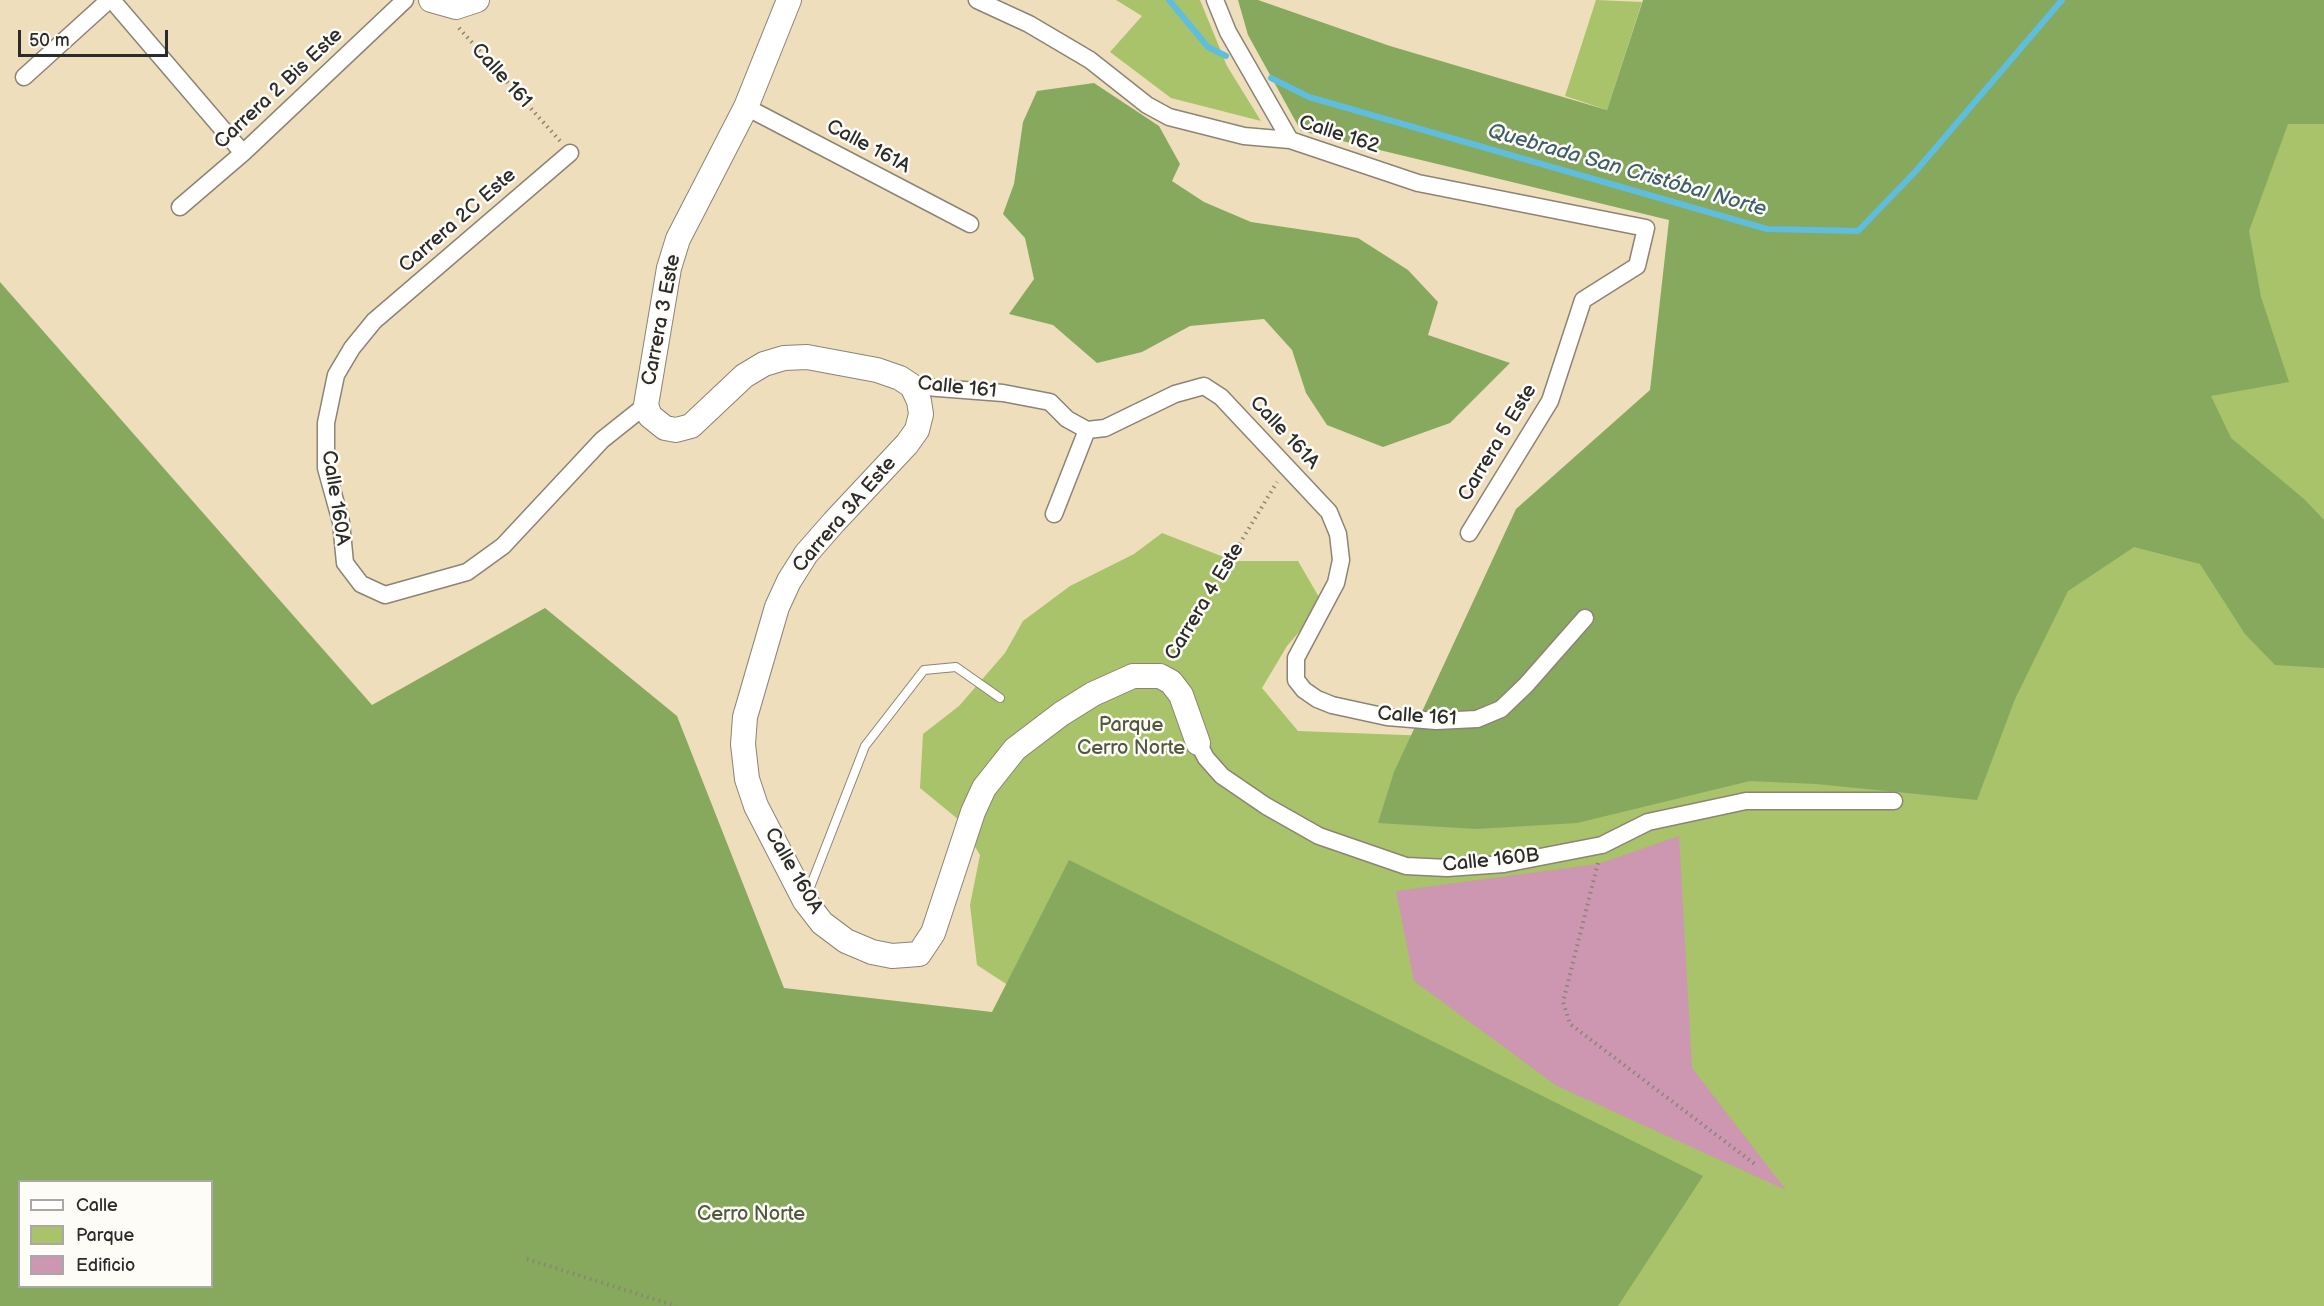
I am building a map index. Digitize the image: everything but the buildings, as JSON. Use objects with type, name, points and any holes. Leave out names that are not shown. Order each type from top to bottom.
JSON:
[{"type":"street","points":[[24,77],[111,0],[243,153]]},
{"type":"street","name":"Carrera 2 Bis Este","points":[[180,207],[243,153],[405,0]]},
{"type":"street","points":[[434,2],[456,7],[477,0]]},
{"type":"street","name":"Carrera 3 Este","points":[[385,595],[468,572],[503,546],[602,440],[646,405],[669,268],[678,239],[746,107],[789,0]]},
{"type":"street","name":"Calle 162","points":[[977,0],[1029,24],[1090,60],[1147,105],[1169,117],[1244,136],[1290,140],[1418,183],[1646,228]]},
{"type":"street","points":[[1215,0],[1228,32],[1290,140]]},
{"type":"street","name":"Calle 161A","points":[[746,107],[970,224]]},
{"type":"street","name":"Carrera 2C Este","points":[[374,321],[570,153]]},
{"type":"street","name":"Carrera 5 Este","points":[[1469,533],[1550,401],[1583,300],[1636,266],[1646,228]]},
{"type":"street","name":"Calle 160A","points":[[374,321],[352,348],[336,375],[326,423],[326,468],[341,522],[345,563],[361,584],[385,595]]},
{"type":"street","name":"Calle 161","points":[[646,405],[650,416],[665,428],[676,430],[691,426],[744,376],[764,364],[784,358],[807,357],[877,370],[900,378],[912,386],[1003,393],[1041,399],[1050,402],[1067,419],[1087,430]]},
{"type":"street","name":"Carrera 3A Este","points":[[746,717],[777,607],[789,581],[806,554],[917,430],[921,414],[912,386]]},
{"type":"street","name":"Calle 161A","points":[[1087,430],[1105,428],[1175,394],[1204,386],[1221,397],[1329,512],[1338,534],[1341,560],[1336,583],[1296,658],[1296,680],[1304,690],[1317,699]]},
{"type":"street","points":[[1054,514],[1087,430]]},
{"type":"street","name":"Calle 161","points":[[1317,699],[1358,712],[1387,717],[1436,722],[1477,719],[1500,709],[1526,685],[1585,618]]},
{"type":"street","name":"Carrera 4 Este","points":[[919,954],[933,933],[973,812],[994,772],[1015,749],[1061,714],[1093,694],[1133,676],[1160,676]]},
{"type":"street","name":"Calle 160B","points":[[1160,676],[1171,682],[1181,695],[1198,743],[1206,758],[1222,776],[1266,806],[1319,836],[1406,866],[1447,868],[1504,864],[1602,845],[1648,822],[1746,801],[1894,801]]},
{"type":"street","name":"Calle 160A","points":[[746,717],[743,744],[747,780],[756,806],[805,901],[822,923],[846,941],[872,952],[892,956],[919,954]]},
{"type":"lane","points":[[805,901],[866,746],[924,670],[956,667],[1000,698]]},
{"type":"path","name":"Calle 161","points":[[434,2],[570,153]]},
{"type":"path","name":"Carrera 4 Este","points":[[1160,676],[1287,466]]},
{"type":"path","points":[[1602,845],[1563,1002],[1570,1024],[1756,1165]]},
{"type":"path","points":[[527,1259],[676,1306]]},
{"type":"green space","points":[[1116,0],[1200,0],[1227,66],[1261,121],[1171,98],[1110,52],[1142,16]]},
{"type":"green space","points":[[1238,0],[1258,0],[1390,46],[1607,110],[1643,0],[2324,0],[2324,124],[2288,124],[2249,231],[2261,297],[2289,382],[2211,396],[2231,438],[2304,499],[2324,520],[2324,668],[2275,665],[2245,634],[2200,564],[2134,547],[2068,591],[2015,699],[1977,800],[1816,784],[1750,781],[1577,823],[1476,829],[1378,823],[1394,772],[1516,509],[1650,390],[1669,220],[1301,131],[1248,35]]},
{"type":"green space","points":[[1596,0],[1642,2],[1607,110],[1565,96]]},
{"type":"green space","name":"Parque Cerro Norte","points":[[2324,0],[2324,1306],[871,1306],[1020,993],[977,965],[970,905],[980,855],[959,820],[920,788],[923,734],[959,706],[1005,653],[1023,621],[1070,586],[1134,554],[1162,533],[1234,561],[1298,561],[1323,604],[1287,646],[1262,688],[1298,731],[1430,736]]},
{"type":"green space","points":[[1094,83],[1159,126],[1180,164],[1172,181],[1204,202],[1251,222],[1358,238],[1408,270],[1438,302],[1428,335],[1510,363],[1450,423],[1383,447],[1327,425],[1306,393],[1292,350],[1264,319],[1190,326],[1142,352],[1097,363],[1053,325],[1009,314],[1034,279],[1025,238],[1003,214],[1014,184],[1023,122],[1037,91]]},
{"type":"green space","name":"Cerro Norte","points":[[0,282],[372,705],[545,608],[677,716],[784,988],[992,1012],[1069,860],[1703,1176],[1618,1306],[0,1306]]},
{"type":"waterway","name":"Quebrada San Cristóbal Norte","points":[[1169,0],[1208,47],[1226,56]]},
{"type":"waterway","name":"Quebrada San Cristóbal Norte","points":[[1271,78],[1309,97],[1767,229],[1858,231],[1915,172],[2062,0]]}]
